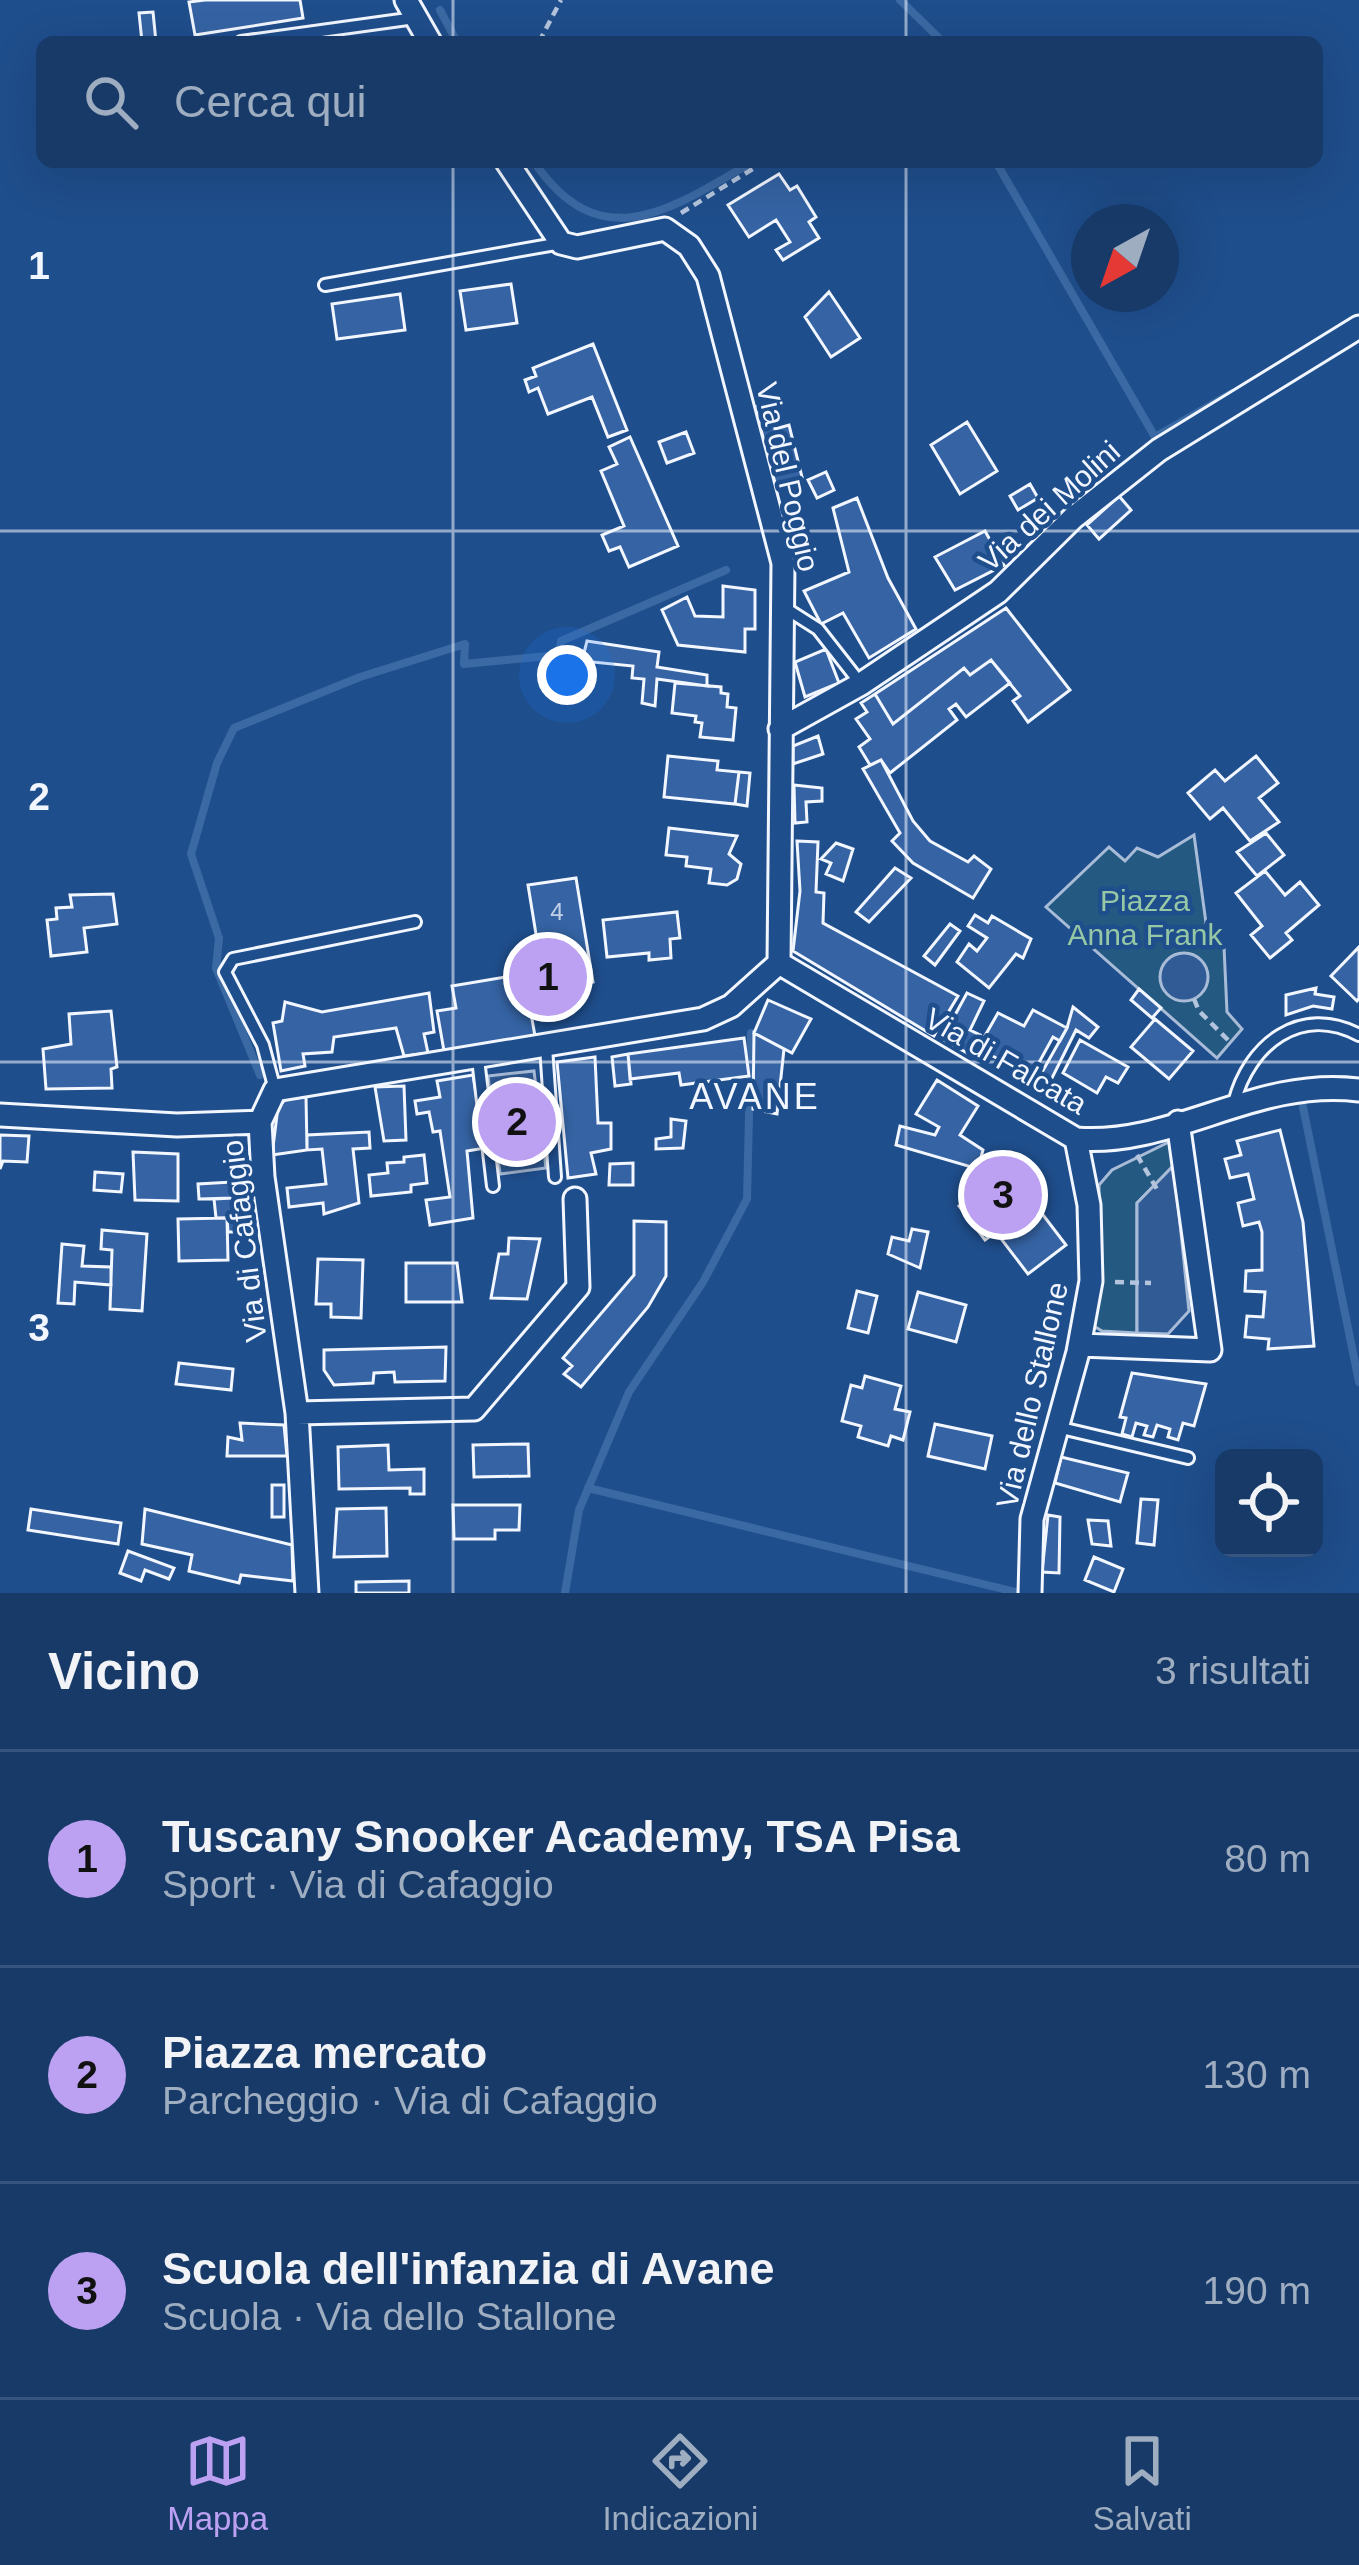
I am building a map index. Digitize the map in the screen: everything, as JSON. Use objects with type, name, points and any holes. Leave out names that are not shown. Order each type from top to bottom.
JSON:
[{"type":"street","points":[[410,9],[426,36]]},
{"type":"street","points":[[511,168],[561,243],[577,248],[664,229]]},
{"type":"street","name":"Via del Poggio","points":[[664,229],[689,246],[708,276],[783,563],[778,963]]},
{"type":"street","name":"Via dei Molini","points":[[780,729],[861,683],[998,592],[1073,518],[1159,450],[1359,328]]},
{"type":"street","points":[[275,1090],[478,1060],[703,1019],[731,1006],[778,963]]},
{"type":"street","name":"Via di Falcata","points":[[778,963],[1076,1139],[1128,1137],[1279,1090],[1326,1086],[1359,1090]]},
{"type":"street","name":"Via di Cafaggio","points":[[275,1090],[260,1122],[262,1177],[297,1414],[307,1593]]},
{"type":"street","points":[[0,1115],[177,1124],[260,1122]]},
{"type":"street","points":[[1080,1345],[1210,1350],[1178,1122]]},
{"type":"street","name":"Via dello Stallone","points":[[1030,1593],[1032,1519],[1080,1345],[1091,1281],[1090,1204],[1076,1139]]},
{"type":"street","points":[[297,1414],[474,1409],[578,1287],[575,1199]]},
{"type":"lane","points":[[272,36],[410,9]]},
{"type":"lane","points":[[325,285],[561,243]]},
{"type":"lane","points":[[785,608],[818,629],[861,683]]},
{"type":"lane","points":[[275,1090],[263,1045],[225,972],[233,959],[416,922]]},
{"type":"lane","points":[[1234,1103],[1240,1078],[1283,1030],[1325,1023],[1359,1035]]},
{"type":"lane","points":[[546,1047],[556,1177]]},
{"type":"lane","points":[[478,1060],[494,1186]]},
{"type":"lane","points":[[1057,1426],[1188,1458]]},
{"type":"path","points":[[542,36],[561,0]]},
{"type":"path","points":[[664,229],[676,216],[754,168]]},
{"type":"path","points":[[1194,999],[1199,1011],[1231,1042]]},
{"type":"path","points":[[1128,1137],[1158,1191]]},
{"type":"path","points":[[1091,1281],[1151,1283]]},
{"type":"green space","name":"Piazza Anna Frank","points":[[1194,835],[1206,923],[1224,947],[1227,1012],[1242,1029],[1217,1058],[1046,907],[1109,847],[1125,861],[1137,848],[1158,857]]},
{"type":"green space","points":[[1171,1141],[1174,1165],[1137,1203],[1137,1333],[1102,1331],[1092,1325],[1100,1282],[1099,1185],[1112,1170]]},
{"type":"shaded area","points":[[1184,953],[1201,960],[1208,977],[1201,994],[1184,1001],[1167,994],[1160,977],[1167,960]]},
{"type":"shaded area","points":[[534,1071],[546,1168],[500,1174],[488,1076]]},
{"type":"shaded area","points":[[1174,1165],[1189,1311],[1168,1334],[1137,1333],[1137,1203]]},
{"type":"building","points":[[300,0],[303,18],[195,35],[189,2]]},
{"type":"building","points":[[153,12],[155,36],[141,36],[139,13]]},
{"type":"building","points":[[779,174],[790,190],[797,186],[816,217],[809,222],[819,238],[783,260],[776,250],[790,242],[776,220],[749,237],[728,205]]},
{"type":"building","points":[[511,284],[517,323],[466,330],[460,291]]},
{"type":"building","points":[[829,292],[860,338],[831,357],[805,317]]},
{"type":"building","points":[[400,294],[405,330],[337,339],[332,304]]},
{"type":"building","points":[[593,344],[627,430],[608,437],[592,397],[548,414],[538,388],[529,392],[525,380],[536,376],[533,368]]},
{"type":"building","points":[[770,404],[775,429],[789,425],[802,477],[775,483],[755,407]]},
{"type":"building","points":[[967,422],[997,471],[960,494],[931,445]]},
{"type":"building","points":[[686,432],[694,453],[667,463],[659,442]]},
{"type":"building","points":[[630,437],[678,546],[629,567],[620,547],[609,551],[602,535],[624,526],[601,471],[617,464],[609,447]]},
{"type":"building","points":[[826,472],[834,490],[817,498],[808,480]]},
{"type":"building","points":[[1030,484],[1038,498],[1018,510],[1010,496]]},
{"type":"building","points":[[1119,496],[1131,510],[1099,539],[1087,525]]},
{"type":"building","points":[[857,498],[888,578],[916,629],[869,658],[843,613],[821,624],[804,591],[849,572],[833,508]]},
{"type":"building","points":[[985,531],[1004,565],[955,590],[935,557]]},
{"type":"building","points":[[723,586],[755,590],[755,629],[745,629],[745,652],[678,645],[662,610],[687,597],[695,616],[723,617]]},
{"type":"building","points":[[1006,608],[1070,690],[1028,722],[1013,701],[1020,696],[991,660],[970,675],[964,668],[893,724],[875,694]]},
{"type":"building","points":[[587,641],[659,652],[657,667],[707,675],[707,686],[657,679],[655,706],[642,703],[644,679],[632,678],[633,666],[582,661]]},
{"type":"building","points":[[826,649],[839,683],[805,697],[795,662]]},
{"type":"building","points":[[991,660],[1010,683],[966,717],[956,704],[949,709],[957,720],[890,773],[881,760],[870,765],[859,747],[870,739],[856,719],[867,712],[861,703],[875,694],[893,724],[964,668],[970,675]]},
{"type":"building","points":[[675,683],[721,687],[721,693],[728,694],[727,707],[736,708],[733,740],[700,737],[702,723],[695,722],[696,716],[672,713]]},
{"type":"building","points":[[818,736],[823,754],[793,764],[793,746]]},
{"type":"building","points":[[668,756],[718,761],[717,770],[739,772],[735,804],[664,797]]},
{"type":"building","points":[[1256,756],[1278,783],[1259,798],[1279,822],[1250,841],[1223,808],[1210,819],[1188,793],[1215,770],[1225,781]]},
{"type":"building","points":[[881,760],[913,821],[930,841],[968,862],[974,856],[991,869],[973,898],[913,863],[892,841],[900,833],[863,769]]},
{"type":"building","points":[[739,772],[750,773],[747,806],[735,804]]},
{"type":"building","points":[[794,785],[822,788],[822,801],[806,802],[807,822],[795,823]]},
{"type":"building","points":[[669,828],[737,836],[729,854],[741,864],[737,879],[727,885],[709,883],[711,869],[686,866],[687,857],[666,855]]},
{"type":"building","points":[[1266,833],[1284,855],[1257,876],[1237,852]]},
{"type":"building","points":[[797,841],[818,842],[816,892],[824,893],[823,923],[958,996],[934,1036],[793,951],[800,891]]},
{"type":"building","points":[[836,843],[853,849],[843,881],[826,874],[831,863],[821,859]]},
{"type":"building","points":[[895,868],[911,878],[869,922],[856,912]]},
{"type":"building","points":[[1265,871],[1285,895],[1300,882],[1319,905],[1286,933],[1292,940],[1270,958],[1251,935],[1262,926],[1236,893]]},
{"type":"building","points":[[576,878],[593,982],[527,992],[524,974],[542,971],[528,885]]},
{"type":"building","points":[[113,894],[117,924],[84,928],[87,952],[51,956],[47,920],[57,919],[56,908],[72,907],[70,895]]},
{"type":"building","points":[[677,912],[680,938],[670,939],[671,958],[649,960],[649,953],[607,957],[603,920]]},
{"type":"building","points":[[975,915],[988,923],[992,916],[1031,939],[1023,958],[1016,954],[989,988],[957,962],[969,944],[977,951],[987,938],[968,926]]},
{"type":"building","points":[[950,924],[960,931],[935,965],[924,956]]},
{"type":"building","points":[[1359,947],[1359,998],[1357,1001],[1331,976]]},
{"type":"building","points":[[524,974],[535,1036],[444,1051],[437,1011],[456,1008],[452,986]]},
{"type":"building","points":[[1316,988],[1315,994],[1334,997],[1332,1009],[1313,1006],[1286,1015],[1286,995]]},
{"type":"building","points":[[1139,989],[1161,1008],[1152,1018],[1131,1000]]},
{"type":"building","points":[[429,993],[434,1032],[424,1034],[428,1053],[404,1056],[396,1028],[334,1037],[332,1052],[303,1054],[305,1066],[281,1071],[273,1023],[282,1021],[285,1002],[322,1012]]},
{"type":"building","points":[[967,993],[984,1001],[970,1030],[980,1035],[969,1054],[942,1039]]},
{"type":"building","points":[[768,1000],[811,1019],[792,1053],[754,1033]]},
{"type":"building","points":[[1073,1007],[1098,1027],[1089,1038],[1076,1030],[1043,1096],[1032,1090],[1067,1028]]},
{"type":"building","points":[[1033,1010],[1067,1028],[1060,1041],[1053,1037],[1031,1077],[978,1048],[998,1013],[1024,1026]]},
{"type":"building","points":[[111,1011],[117,1067],[111,1069],[112,1088],[46,1089],[43,1049],[71,1044],[69,1014]]},
{"type":"building","points":[[1155,1019],[1193,1051],[1169,1079],[1131,1047]]},
{"type":"building","points":[[754,1033],[784,1049],[777,1114],[753,1109]]},
{"type":"building","points":[[744,1038],[749,1076],[681,1085],[679,1073],[630,1079],[628,1054]]},
{"type":"building","points":[[1080,1040],[1128,1067],[1118,1083],[1106,1077],[1097,1093],[1063,1073]]},
{"type":"building","points":[[628,1054],[631,1084],[615,1086],[612,1057]]},
{"type":"building","points":[[595,1057],[598,1123],[611,1123],[611,1149],[591,1153],[596,1174],[568,1178],[557,1062]]},
{"type":"building","points":[[473,1075],[485,1148],[467,1151],[473,1218],[430,1225],[426,1200],[450,1197],[440,1131],[433,1132],[429,1112],[417,1114],[415,1101],[440,1097],[437,1081]]},
{"type":"building","points":[[937,1080],[978,1106],[960,1135],[983,1150],[978,1169],[896,1145],[900,1126],[935,1135],[939,1127],[916,1114]]},
{"type":"building","points":[[404,1086],[406,1140],[384,1141],[375,1087]]},
{"type":"building","points":[[306,1097],[307,1150],[272,1155],[278,1107],[286,1099]]},
{"type":"building","points":[[671,1119],[686,1121],[683,1148],[656,1149],[656,1139],[671,1137]]},
{"type":"building","points":[[1280,1130],[1303,1222],[1314,1346],[1268,1349],[1269,1339],[1245,1337],[1247,1316],[1263,1317],[1265,1292],[1245,1291],[1246,1271],[1262,1270],[1262,1232],[1259,1222],[1243,1226],[1238,1203],[1254,1199],[1248,1174],[1230,1178],[1225,1159],[1241,1155],[1237,1141]]},
{"type":"building","points":[[369,1132],[370,1148],[353,1149],[359,1203],[324,1214],[323,1203],[289,1207],[287,1188],[326,1184],[322,1149],[307,1150],[307,1135]]},
{"type":"building","points":[[0,1135],[29,1136],[27,1162],[3,1161],[0,1169]]},
{"type":"building","points":[[133,1152],[178,1154],[178,1201],[135,1200]]},
{"type":"building","points":[[424,1155],[427,1183],[411,1185],[411,1192],[371,1196],[369,1175],[388,1173],[387,1163]]},
{"type":"building","points":[[633,1163],[633,1185],[609,1185],[610,1164]]},
{"type":"building","points":[[1008,1169],[1066,1245],[1028,1274],[996,1232],[985,1240],[959,1206]]},
{"type":"building","points":[[95,1172],[123,1174],[121,1192],[94,1190]]},
{"type":"building","points":[[246,1172],[247,1197],[233,1198],[231,1173]]},
{"type":"building","points":[[232,1182],[233,1198],[199,1199],[198,1184]]},
{"type":"building","points":[[233,1198],[236,1232],[228,1232],[227,1218],[216,1218],[214,1199]]},
{"type":"building","points":[[227,1218],[228,1260],[179,1261],[178,1219]]},
{"type":"building","points":[[634,1221],[666,1222],[666,1276],[648,1307],[581,1387],[564,1374],[572,1366],[563,1358],[634,1275]]},
{"type":"building","points":[[912,1229],[928,1232],[920,1268],[888,1254],[892,1237],[909,1241]]},
{"type":"building","points":[[102,1230],[147,1234],[142,1311],[110,1309],[112,1250],[101,1249]]},
{"type":"building","points":[[509,1238],[540,1239],[527,1299],[491,1298],[499,1254],[508,1254]]},
{"type":"building","points":[[62,1244],[84,1246],[82,1266],[111,1267],[111,1285],[75,1282],[74,1304],[58,1303]]},
{"type":"building","points":[[318,1259],[363,1260],[361,1318],[331,1317],[331,1304],[316,1304]]},
{"type":"building","points":[[406,1263],[457,1263],[462,1302],[406,1302]]},
{"type":"building","points":[[857,1291],[877,1296],[868,1333],[848,1328]]},
{"type":"building","points":[[918,1292],[966,1305],[956,1342],[908,1329]]},
{"type":"building","points":[[446,1347],[445,1381],[395,1382],[394,1372],[374,1373],[373,1383],[334,1385],[324,1370],[324,1350]]},
{"type":"building","points":[[179,1363],[233,1369],[231,1390],[176,1384]]},
{"type":"building","points":[[1132,1373],[1206,1384],[1194,1426],[1183,1423],[1178,1440],[1168,1437],[1170,1429],[1157,1425],[1153,1437],[1144,1435],[1147,1426],[1136,1423],[1132,1437],[1122,1434],[1126,1418],[1120,1417]]},
{"type":"building","points":[[865,1376],[901,1386],[895,1409],[910,1412],[903,1440],[891,1436],[888,1446],[858,1437],[861,1426],[842,1421],[851,1385],[862,1388]]},
{"type":"building","points":[[240,1423],[284,1425],[287,1456],[227,1456],[228,1437],[242,1440]]},
{"type":"building","points":[[935,1424],[992,1436],[985,1469],[928,1456]]},
{"type":"building","points":[[528,1444],[529,1476],[474,1477],[473,1445]]},
{"type":"building","points":[[388,1445],[389,1470],[424,1469],[424,1494],[410,1494],[410,1488],[339,1489],[338,1447]]},
{"type":"building","points":[[1061,1457],[1128,1473],[1120,1502],[1055,1483]]},
{"type":"building","points":[[272,1485],[284,1485],[284,1517],[272,1517]]},
{"type":"building","points":[[1141,1499],[1158,1500],[1154,1545],[1137,1543]]},
{"type":"building","points":[[453,1505],[520,1505],[519,1530],[495,1530],[495,1539],[454,1539]]},
{"type":"building","points":[[386,1508],[387,1556],[334,1557],[337,1509]]},
{"type":"building","points":[[31,1509],[121,1523],[118,1544],[28,1530]]},
{"type":"building","points":[[145,1509],[292,1545],[293,1581],[241,1575],[239,1583],[189,1571],[192,1555],[142,1544]]},
{"type":"building","points":[[1048,1515],[1060,1517],[1059,1573],[1042,1572]]},
{"type":"building","points":[[1088,1520],[1108,1521],[1111,1546],[1092,1544]]},
{"type":"building","points":[[128,1551],[174,1568],[169,1579],[145,1570],[141,1581],[120,1573]]},
{"type":"building","points":[[1094,1557],[1123,1569],[1114,1592],[1085,1580]]},
{"type":"building","points":[[409,1581],[409,1593],[356,1593],[356,1582]]},
{"type":"waterway","points":[[900,0],[937,36]]},
{"type":"waterway","points":[[440,10],[454,36]]},
{"type":"waterway","points":[[539,168],[559,192],[585,210],[611,217],[665,209],[742,168]]},
{"type":"waterway","points":[[999,168],[1155,437],[1232,393]]},
{"type":"waterway","points":[[260,1075],[216,968],[219,938],[191,854],[217,763],[234,728],[360,677],[465,644],[464,664],[559,655],[561,641],[726,570]]},
{"type":"waterway","points":[[565,1593],[579,1510],[629,1392],[703,1282],[747,1199],[751,1033]]},
{"type":"waterway","points":[[1303,1107],[1359,1382]]},
{"type":"waterway","points":[[588,1488],[1020,1593]]},
{"type":"place","name":"Tuscany Snooker Academy, TSA Pisa","points":[[548,977]]},
{"type":"place","name":"Piazza mercato","points":[[517,1122]]},
{"type":"place","name":"Scuola dell'infanzia di Avane","points":[[1003,1195]]},
{"type":"district","name":"AVANE","points":[[755,1096]]}]
